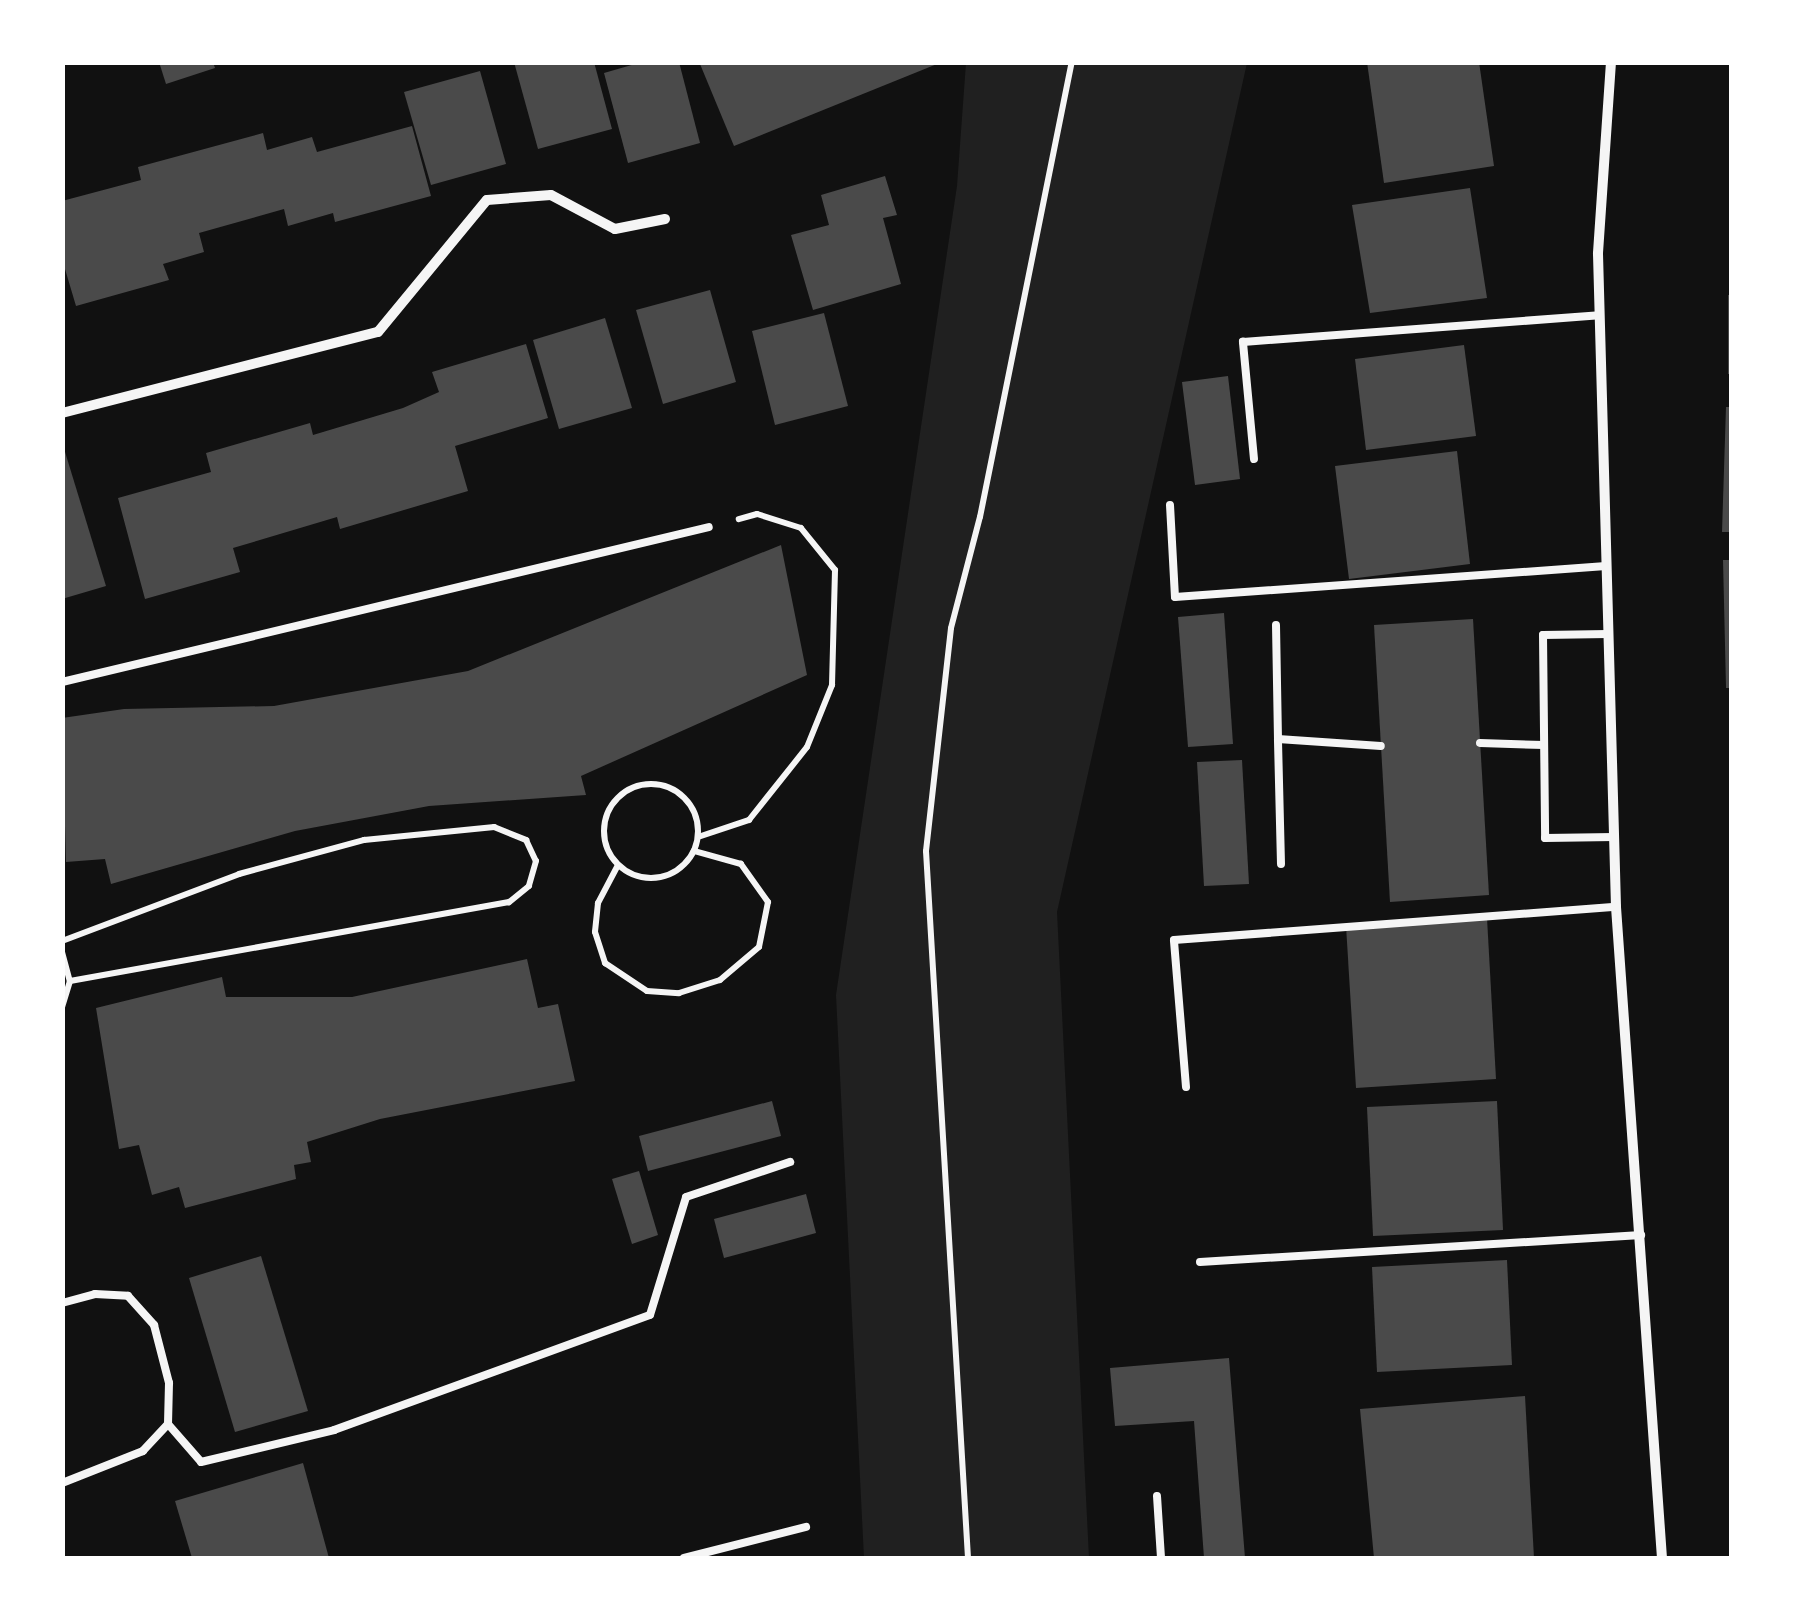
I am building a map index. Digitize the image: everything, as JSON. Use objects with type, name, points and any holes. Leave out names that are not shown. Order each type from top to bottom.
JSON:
[{"type":"street","points":[[1612,62],[1599,314],[1616,907],[1662,1558]]},
{"type":"street","points":[[62,412],[378,332],[487,200],[551,195],[615,229],[664,219]]},
{"type":"lane","points":[[1254,459],[1243,342],[1599,314]]},
{"type":"lane","points":[[1170,504],[1175,597],[1606,566]]},
{"type":"lane","points":[[62,682],[709,527]]},
{"type":"lane","points":[[1276,625],[1281,864]]},
{"type":"lane","points":[[1608,634],[1542,635],[1545,838],[1614,837]]},
{"type":"lane","points":[[1278,738],[1381,746]]},
{"type":"lane","points":[[1480,743],[1544,745]]},
{"type":"lane","points":[[1186,1087],[1174,940],[1616,907]]},
{"type":"lane","points":[[168,1424],[201,1462],[334,1430],[650,1315],[686,1197],[790,1162]]},
{"type":"lane","points":[[1200,1262],[1641,1235]]},
{"type":"lane","points":[[62,1302],[95,1294],[128,1296],[154,1325],[169,1383],[168,1424],[143,1451],[62,1483]]},
{"type":"lane","points":[[1157,1496],[1161,1558]]},
{"type":"lane","points":[[684,1558],[806,1527]]},
{"type":"path","points":[[968,1558],[926,851],[951,628],[980,517],[1072,62]]},
{"type":"path","points":[[698,837],[748,820],[807,748],[832,685],[838,626],[835,570],[800,528],[757,514],[709,527]]},
{"type":"path","points":[[618,865],[660,878],[694,851],[698,837],[692,806],[681,794],[666,786],[635,786],[610,807],[604,822],[618,865],[598,903],[595,932],[605,962],[647,991],[679,993],[720,980],[759,947],[768,902],[741,864],[694,851]]},
{"type":"path","points":[[62,941],[239,874],[381,837],[494,827],[526,840],[536,860],[529,886],[509,902],[70,981]]},
{"type":"path","points":[[62,952],[70,981],[62,1006]]},
{"type":"shaded area","points":[[966,63],[1247,63],[1057,912],[1089,1558],[864,1558],[836,995],[957,186]]},
{"type":"building","points":[[159,62],[213,62],[215,68],[166,84]]},
{"type":"building","points":[[514,62],[594,62],[612,129],[538,149]]},
{"type":"building","points":[[642,62],[679,62],[700,143],[628,163],[604,73]]},
{"type":"building","points":[[704,62],[942,62],[734,146],[700,64]]},
{"type":"building","points":[[1367,62],[1479,62],[1494,166],[1384,183]]},
{"type":"building","points":[[480,71],[506,164],[431,185],[404,92]]},
{"type":"building","points":[[412,126],[431,196],[335,222],[333,213],[288,226],[284,209],[199,233],[204,252],[163,264],[169,280],[76,306],[62,259],[62,201],[141,180],[138,167],[263,133],[267,150],[312,137],[317,152]]},
{"type":"building","points":[[885,176],[897,215],[883,218],[901,284],[813,310],[791,235],[829,225],[821,195]]},
{"type":"building","points":[[1470,188],[1487,298],[1370,313],[1352,205]]},
{"type":"building","points":[[710,290],[736,382],[663,404],[636,310]]},
{"type":"building","points":[[1728,295],[1732,295],[1732,374],[1728,374]]},
{"type":"building","points":[[824,313],[848,406],[775,425],[752,331]]},
{"type":"building","points":[[605,318],[632,408],[559,429],[533,340]]},
{"type":"building","points":[[526,344],[548,418],[455,446],[468,491],[340,529],[337,517],[233,548],[240,572],[145,599],[118,498],[211,472],[206,453],[310,423],[313,435],[403,408],[439,392],[432,372]]},
{"type":"building","points":[[1464,345],[1476,436],[1366,450],[1355,359]]},
{"type":"building","points":[[1228,376],[1240,479],[1195,485],[1182,382]]},
{"type":"building","points":[[1726,407],[1732,407],[1732,532],[1722,532]]},
{"type":"building","points":[[62,442],[106,586],[62,599]]},
{"type":"building","points":[[1457,451],[1470,564],[1349,579],[1335,466]]},
{"type":"building","points":[[781,545],[807,675],[581,776],[586,795],[429,806],[295,831],[111,884],[105,859],[66,862],[62,718],[124,709],[274,706],[468,671]]},
{"type":"building","points":[[1723,560],[1732,560],[1732,688],[1726,688]]},
{"type":"building","points":[[1224,613],[1233,744],[1188,747],[1178,617]]},
{"type":"building","points":[[1473,619],[1489,895],[1390,902],[1374,625]]},
{"type":"building","points":[[1242,760],[1249,884],[1204,886],[1197,762]]},
{"type":"building","points":[[1487,918],[1496,1079],[1356,1088],[1346,926]]},
{"type":"building","points":[[527,959],[538,1008],[558,1004],[575,1081],[380,1119],[307,1142],[311,1162],[294,1165],[296,1179],[185,1208],[179,1187],[152,1195],[139,1145],[119,1149],[96,1008],[222,977],[226,997],[352,997]]},
{"type":"building","points":[[772,1101],[781,1136],[648,1171],[639,1136]]},
{"type":"building","points":[[1497,1101],[1503,1230],[1373,1236],[1367,1107]]},
{"type":"building","points":[[639,1171],[658,1235],[632,1244],[612,1179]]},
{"type":"building","points":[[806,1194],[816,1233],[724,1258],[714,1219]]},
{"type":"building","points":[[261,1256],[308,1411],[235,1432],[189,1278]]},
{"type":"building","points":[[1507,1260],[1512,1365],[1377,1372],[1372,1267]]},
{"type":"building","points":[[1229,1358],[1245,1558],[1204,1558],[1194,1421],[1115,1426],[1110,1368]]},
{"type":"building","points":[[1525,1396],[1534,1558],[1374,1558],[1360,1409]]},
{"type":"building","points":[[303,1463],[329,1558],[192,1558],[175,1501]]}]
